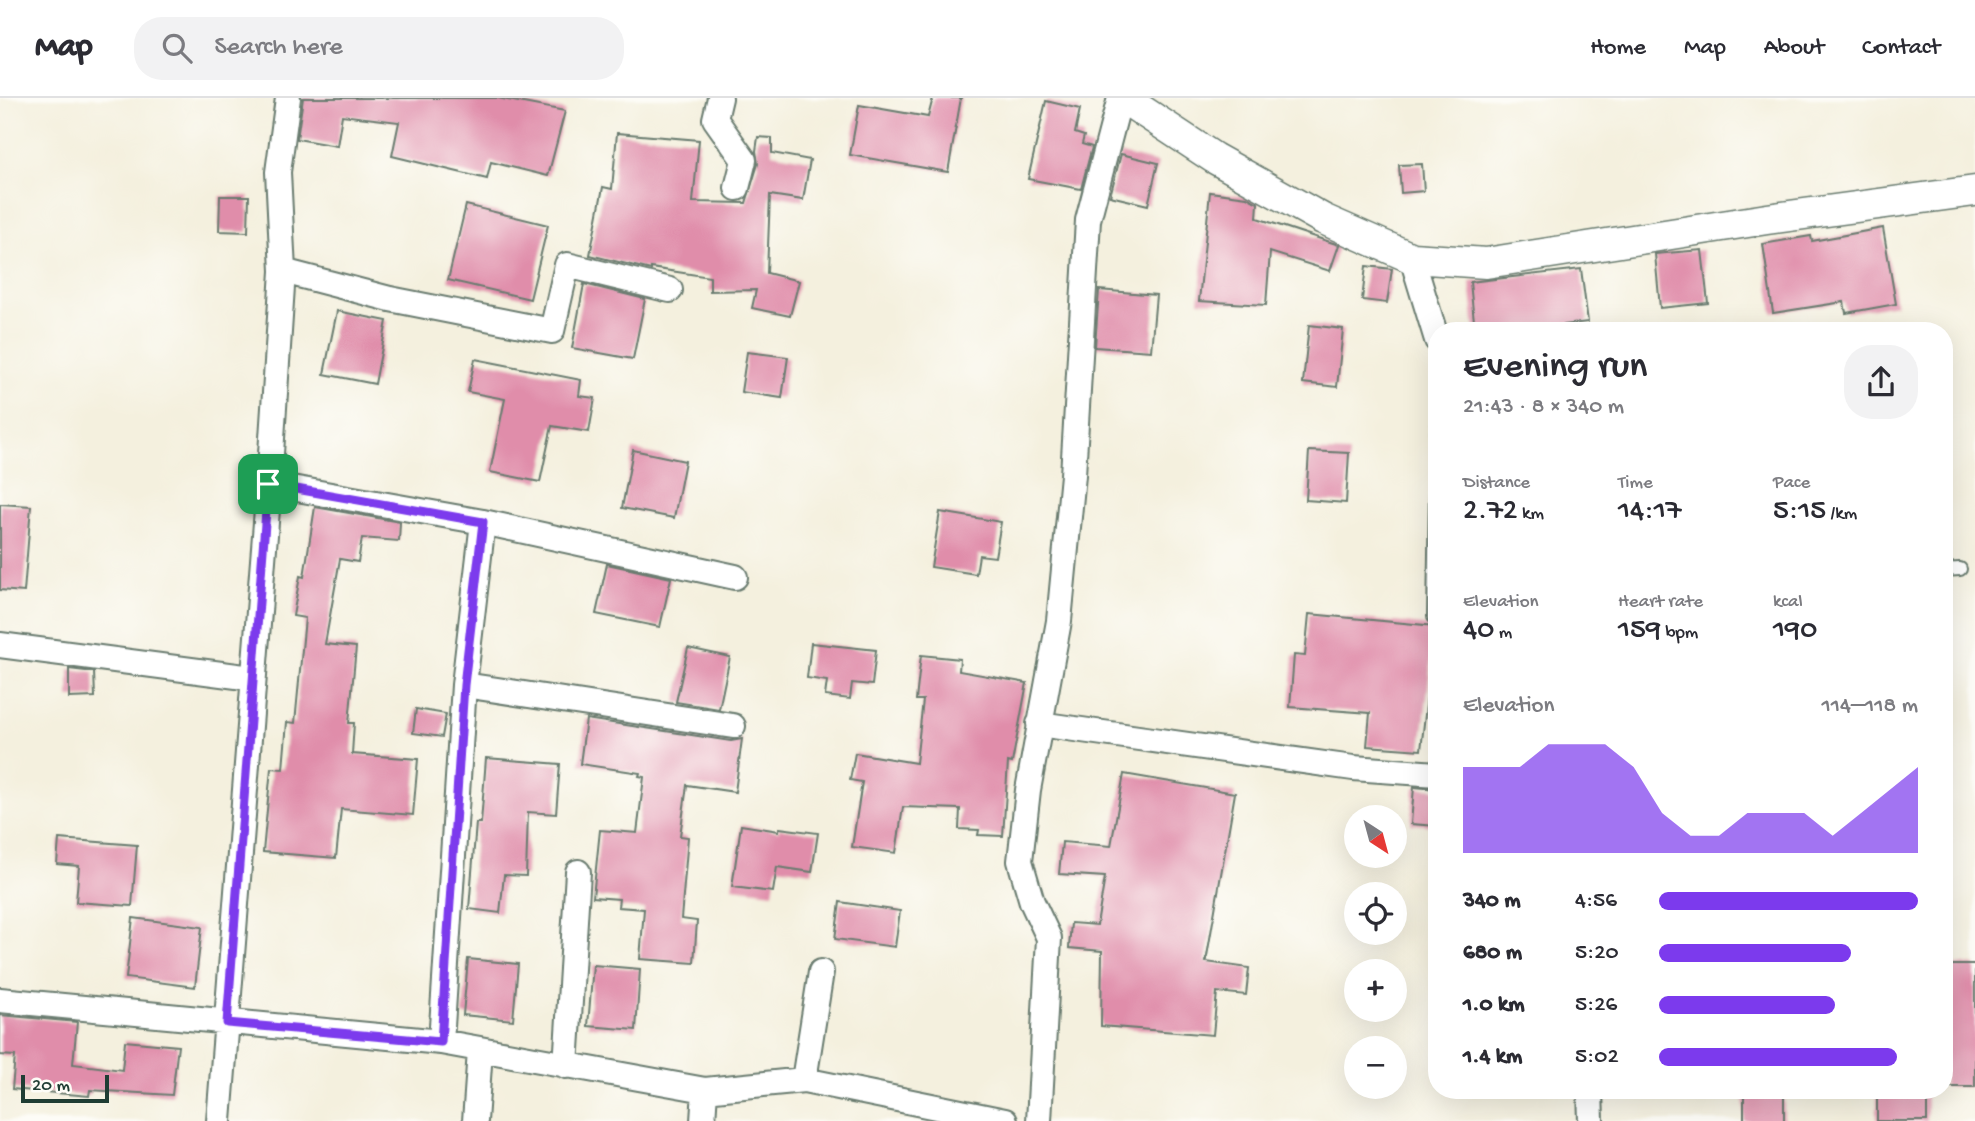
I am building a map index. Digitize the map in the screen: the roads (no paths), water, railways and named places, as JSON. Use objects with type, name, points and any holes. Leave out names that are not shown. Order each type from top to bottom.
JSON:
[{"type":"street","points":[[219,1121],[268,484],[282,271],[278,172],[288,98]]},
{"type":"street","points":[[720,98],[715,119],[744,160],[737,188]]},
{"type":"street","points":[[1039,1121],[1049,937],[1032,902],[1020,861],[1039,724],[1062,594],[1073,475],[1088,220],[1121,98],[1214,158],[1323,219],[1412,258],[1486,263],[1767,219],[1975,191]]},
{"type":"street","points":[[1412,258],[1432,322]]},
{"type":"street","points":[[282,271],[390,299],[552,331],[567,264],[670,290]]},
{"type":"street","points":[[268,484],[483,522],[735,577]]},
{"type":"street","points":[[441,1042],[464,685],[483,522]]},
{"type":"street","points":[[0,645],[252,678]]},
{"type":"street","points":[[464,685],[733,726]]},
{"type":"street","points":[[1039,724],[1353,768],[1428,773]]},
{"type":"street","points":[[566,1066],[578,872]]},
{"type":"street","points":[[804,1080],[821,972]]},
{"type":"street","points":[[0,1000],[441,1042],[705,1090],[804,1080],[1005,1121]]},
{"type":"street","points":[[475,1121],[480,1051]]},
{"type":"street","points":[[703,1121],[705,1090]]},
{"type":"street","points":[[1590,1099],[1591,1121]]},
{"type":"lane","points":[[1953,569],[1961,569]]}]
